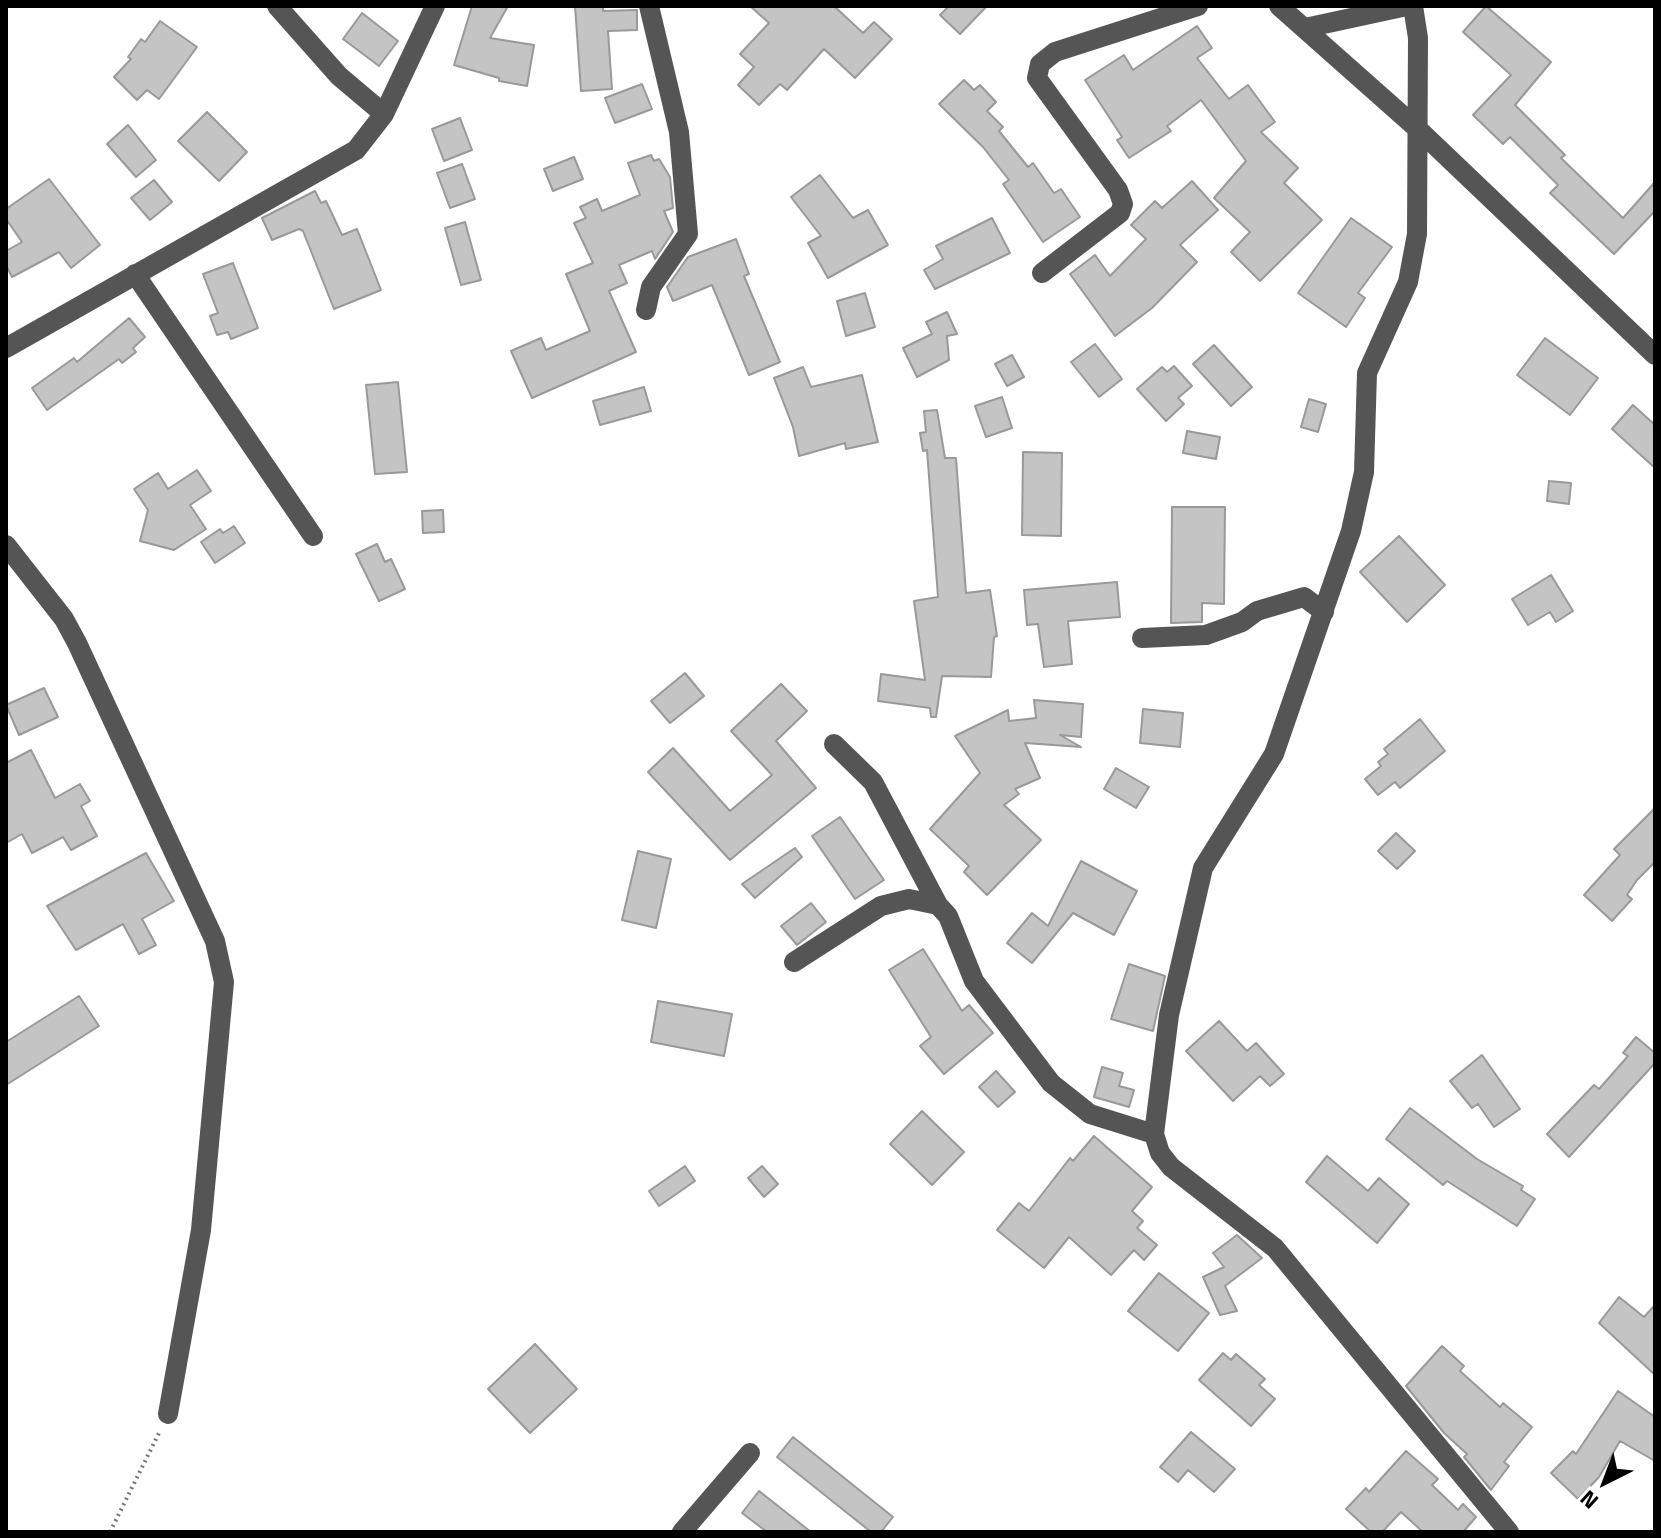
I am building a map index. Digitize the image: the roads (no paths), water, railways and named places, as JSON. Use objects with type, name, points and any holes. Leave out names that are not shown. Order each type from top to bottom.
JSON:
[{"type":"street","points":[[277,6],[339,76],[384,114]]},
{"type":"street","points":[[6,348],[356,150],[384,114],[435,6]]},
{"type":"street","points":[[646,310],[651,287],[688,234],[679,132],[649,6]]},
{"type":"street","points":[[1042,273],[1120,213],[1123,204],[1118,190],[1037,78],[1040,64],[1055,52],[1198,6]]},
{"type":"street","points":[[1279,6],[1420,131],[1655,355]]},
{"type":"street","points":[[1305,28],[1410,6],[1418,35],[1420,131],[1417,234],[1408,282],[1367,373],[1364,472],[1351,531],[1324,612],[1274,754],[1203,868],[1169,1015],[1154,1134],[1160,1153],[1171,1167],[1275,1248],[1509,1532]]},
{"type":"street","points":[[135,274],[313,536]]},
{"type":"street","points":[[6,545],[64,619],[77,643],[215,941],[224,982],[201,1230],[168,1414]]},
{"type":"street","points":[[1142,638],[1206,635],[1242,622],[1257,611],[1304,597],[1324,612]]},
{"type":"street","points":[[834,744],[873,782],[938,905],[948,916],[974,981],[1051,1083],[1090,1114],[1154,1134]]},
{"type":"street","points":[[794,962],[881,906],[909,899],[938,905]]},
{"type":"street","points":[[682,1532],[750,1453]]}]
